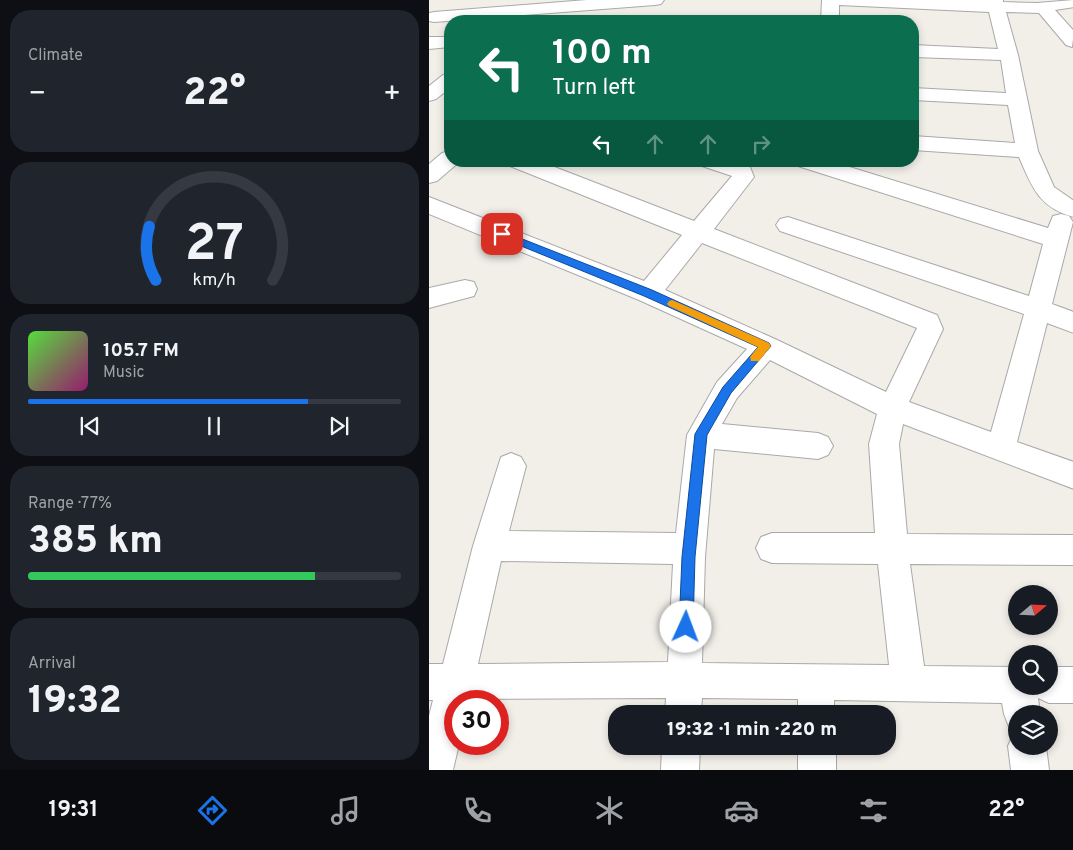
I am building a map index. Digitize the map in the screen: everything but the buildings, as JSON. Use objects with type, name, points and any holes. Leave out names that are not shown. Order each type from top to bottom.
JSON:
[{"type":"street","points":[[510,15],[585,13],[633,1],[655,0]]},
{"type":"street","points":[[830,15],[831,0]]},
{"type":"street","points":[[839,0],[995,3],[1043,7],[1073,2]]},
{"type":"street","points":[[995,3],[1009,55],[1027,151],[1045,191],[1069,208],[1055,239],[1001,448]]},
{"type":"street","points":[[1043,7],[1072,41]]},
{"type":"street","points":[[434,17],[444,17]]},
{"type":"street","points":[[429,43],[444,42]]},
{"type":"street","points":[[919,52],[1009,55]]},
{"type":"street","points":[[429,95],[444,84]]},
{"type":"street","points":[[919,94],[1018,100]]},
{"type":"street","points":[[919,142],[1027,151]]},
{"type":"street","points":[[429,176],[444,163]]},
{"type":"street","points":[[533,167],[928,322],[930,328],[892,408],[884,444],[891,548],[909,684]]},
{"type":"street","points":[[648,293],[743,177],[742,172],[728,167]]},
{"type":"street","points":[[825,167],[1055,239]]},
{"type":"street","points":[[429,205],[648,293],[766,346],[892,408],[1073,476]]},
{"type":"street","points":[[788,225],[1037,308],[1073,323]]},
{"type":"street","points":[[429,298],[465,289]]},
{"type":"street","points":[[683,697],[689,549],[701,434],[727,390],[766,346]]},
{"type":"street","points":[[701,434],[818,446]]},
{"type":"street","points":[[434,770],[443,682],[489,546],[511,466]]},
{"type":"street","points":[[489,546],[689,549]]},
{"type":"street","points":[[772,548],[1073,550]]},
{"type":"street","points":[[443,682],[683,697],[816,698],[909,684],[1008,686]]},
{"type":"street","points":[[1058,685],[1073,685]]},
{"type":"street","points":[[681,755],[681,770]]},
{"type":"street","points":[[817,755],[817,770]]},
{"type":"street","points":[[1028,755],[1030,770]]},
{"type":"slow traffic","points":[[672,304],[766,346],[755,357]]},
{"type":"route","points":[[502,234],[648,293],[766,346],[727,390],[701,434],[689,557],[686,627]]}]
